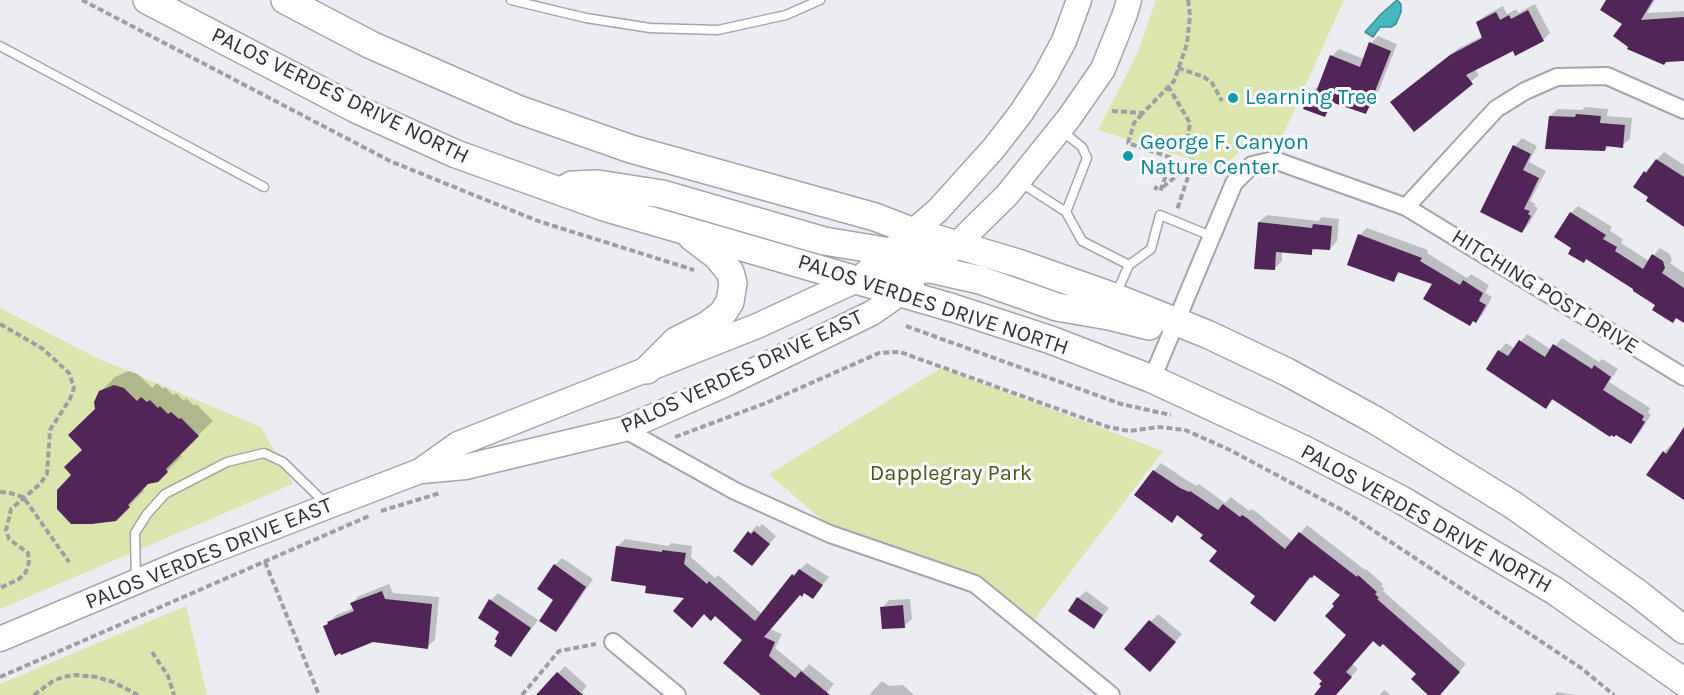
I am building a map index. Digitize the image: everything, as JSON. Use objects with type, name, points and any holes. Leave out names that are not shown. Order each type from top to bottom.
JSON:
[{"type":"main road","name":"PALOS VERDES DRIVE NORTH","points":[[147,0],[366,113],[456,154],[558,192],[681,230],[859,279],[1051,340],[1152,379],[1301,448],[1400,499],[1555,591],[1684,682]]},
{"type":"main road","name":"PALOS VERDES DRIVE NORTH","points":[[285,0],[371,45],[520,110],[631,150],[874,217],[914,232],[1018,263],[1176,321],[1287,372],[1375,420],[1513,506],[1636,591],[1684,630]]},
{"type":"main road","name":"PALOS VERDES DRIVE EAST","points":[[0,639],[136,582],[420,471],[458,444],[757,326],[859,279],[938,210],[986,157],[1021,113],[1044,78],[1064,41],[1079,0]]},
{"type":"main road","name":"PALOS VERDES DRIVE EAST","points":[[420,471],[465,467],[624,429],[724,385],[872,313],[903,293],[991,211],[1060,129],[1103,69],[1129,0]]},
{"type":"main road","points":[[558,192],[572,184],[598,184],[662,194],[824,241],[891,252],[930,250],[957,245]]},
{"type":"main road","points":[[647,370],[676,341],[706,326],[722,314],[730,302],[733,283],[730,272],[717,256],[681,230]]},
{"type":"main road","points":[[859,279],[894,270],[931,269],[980,280],[1057,307],[1108,316],[1145,327],[1176,321]]},
{"type":"street","points":[[1406,207],[1496,109],[1525,91],[1557,78],[1607,76],[1684,110]]},
{"type":"street","name":"HITCHING POST DRIVE","points":[[1152,379],[1234,183],[1252,165],[1274,160],[1406,207],[1684,377]]},
{"type":"street","points":[[624,429],[735,490],[830,534],[975,584],[1111,695]]},
{"type":"street","points":[[613,642],[677,695]]},
{"type":"lane","points":[[511,0],[586,18],[650,28],[718,30],[786,15],[820,0]]},
{"type":"lane","points":[[0,46],[264,187]]},
{"type":"lane","points":[[1060,129],[1082,147],[1087,158],[1066,212]]},
{"type":"lane","points":[[1018,181],[1066,212],[1082,241],[1129,265]]},
{"type":"lane","points":[[1114,297],[1129,265],[1151,249],[1160,215],[1211,236]]},
{"type":"lane","points":[[136,582],[135,533],[147,514],[165,494],[227,462],[264,453],[283,462],[327,506]]},
{"type":"path","points":[[1188,0],[1190,16],[1187,44],[1174,81],[1134,123],[1128,143],[1172,158],[1158,189],[1192,162]]},
{"type":"path","points":[[1178,68],[1204,77],[1212,83],[1222,101]]},
{"type":"path","points":[[1168,86],[1191,123],[1187,142],[1192,162],[1173,221]]},
{"type":"path","points":[[1112,111],[1143,113]]},
{"type":"path","points":[[0,324],[43,349],[69,373],[74,388],[70,399],[50,430],[47,474],[40,484],[22,497],[11,509],[6,530],[9,539],[28,554],[29,562],[26,572],[19,579],[0,588]]},
{"type":"path","points":[[906,326],[1121,404],[1174,415]]},
{"type":"path","points":[[653,445],[766,403],[879,353],[900,352],[1108,427],[1129,431],[1159,428],[1185,430],[1230,450],[1344,511],[1581,668],[1614,695]]},
{"type":"path","points":[[0,492],[22,497],[69,562]]},
{"type":"path","points":[[0,677],[375,513],[443,492]]},
{"type":"path","points":[[265,562],[319,695]]},
{"type":"path","points":[[522,695],[559,651],[613,642]]},
{"type":"path","points":[[152,652],[168,676],[174,695]]},
{"type":"path","points":[[34,695],[53,681],[76,675],[113,682],[138,695]]},
{"type":"green space","points":[[1156,0],[1344,0],[1278,146],[1261,145],[1240,151],[1222,169],[1098,130],[1137,54]]},
{"type":"green space","points":[[0,308],[97,358],[261,427],[293,484],[0,609]]},
{"type":"green space","name":"Dapplegray Park","points":[[941,368],[1163,451],[1031,624],[970,572],[865,557],[769,474]]},
{"type":"green space","points":[[186,606],[207,695],[0,695],[0,684]]},
{"type":"water","points":[[1397,0],[1401,4],[1401,12],[1396,24],[1391,27],[1380,27],[1373,37],[1365,32],[1381,14]]},
{"type":"building","points":[[1606,0],[1653,0],[1641,20],[1684,17],[1684,61],[1666,62],[1664,65],[1627,49],[1628,47],[1613,36],[1622,24],[1600,10]]},
{"type":"building","points":[[1528,10],[1544,41],[1515,56],[1513,51],[1466,75],[1473,84],[1414,132],[1390,102],[1450,55],[1482,38],[1476,22],[1496,12],[1500,20],[1509,15],[1511,19]]},
{"type":"building","points":[[1369,42],[1391,51],[1366,114],[1331,102],[1325,117],[1303,109],[1311,90],[1316,92],[1330,55],[1360,67]]},
{"type":"building","points":[[1576,114],[1601,116],[1600,123],[1625,125],[1623,148],[1606,146],[1605,151],[1545,149],[1549,116],[1575,117]]},
{"type":"building","points":[[1513,145],[1531,154],[1523,170],[1539,178],[1524,209],[1530,211],[1528,214],[1531,216],[1522,233],[1480,212]]},
{"type":"building","points":[[1656,159],[1684,177],[1684,227],[1646,201],[1648,197],[1633,187]]},
{"type":"building","points":[[1570,212],[1606,235],[1603,239],[1617,247],[1615,251],[1643,269],[1652,254],[1663,261],[1665,268],[1662,273],[1684,288],[1684,323],[1676,318],[1673,323],[1652,310],[1655,305],[1633,289],[1586,259],[1584,263],[1568,254],[1571,248],[1554,237]]},
{"type":"building","points":[[1258,222],[1312,228],[1313,224],[1332,226],[1330,250],[1312,249],[1312,255],[1276,252],[1275,270],[1254,269]]},
{"type":"building","points":[[1358,234],[1422,258],[1420,261],[1460,285],[1463,280],[1483,293],[1479,301],[1486,305],[1476,323],[1473,321],[1470,326],[1423,299],[1432,284],[1398,272],[1394,282],[1347,265]]},
{"type":"building","points":[[1519,340],[1545,357],[1553,344],[1592,369],[1594,365],[1611,377],[1603,390],[1644,416],[1642,420],[1645,422],[1631,444],[1616,435],[1610,437],[1552,399],[1546,409],[1486,369],[1498,350],[1508,356]]},
{"type":"building","points":[[114,385],[124,388],[137,401],[141,397],[147,402],[150,400],[168,414],[171,412],[179,419],[181,418],[199,436],[166,469],[168,472],[158,482],[148,484],[116,521],[71,524],[57,509],[57,490],[71,475],[64,467],[82,450],[68,435],[95,409],[94,402],[99,391]]},
{"type":"building","points":[[1684,427],[1684,500],[1646,475],[1663,451],[1666,454]]},
{"type":"building","points":[[1153,470],[1218,510],[1223,504],[1240,517],[1242,515],[1285,549],[1299,532],[1357,577],[1358,575],[1377,592],[1375,594],[1379,598],[1377,599],[1460,672],[1440,695],[1428,695],[1411,679],[1416,674],[1383,644],[1380,647],[1373,641],[1346,672],[1352,677],[1336,695],[1314,695],[1322,681],[1313,673],[1346,635],[1325,616],[1340,595],[1314,575],[1310,577],[1275,622],[1250,603],[1255,596],[1209,561],[1217,551],[1200,538],[1203,535],[1177,515],[1172,523],[1134,495]]},
{"type":"building","points":[[748,531],[751,534],[754,531],[770,544],[752,566],[733,551]]},
{"type":"building","points":[[616,546],[686,553],[684,564],[707,584],[709,581],[755,621],[792,574],[794,576],[799,569],[823,585],[813,599],[804,593],[802,597],[800,595],[764,637],[775,642],[769,656],[795,678],[801,671],[830,695],[761,695],[723,663],[742,640],[715,616],[711,621],[704,614],[692,628],[673,611],[684,598],[645,593],[646,586],[611,581]]},
{"type":"building","points":[[554,564],[586,587],[556,632],[539,621],[553,600],[537,589]]},
{"type":"building","points":[[382,591],[385,599],[432,604],[428,649],[373,642],[335,656],[323,626],[328,624],[327,622],[354,611],[350,603]]},
{"type":"building","points":[[1077,597],[1103,615],[1094,629],[1068,611]]},
{"type":"building","points":[[489,599],[531,628],[511,657],[494,646],[499,632],[478,618]]},
{"type":"building","points":[[903,605],[905,628],[882,629],[880,607]]},
{"type":"building","points":[[1149,620],[1176,642],[1150,672],[1124,649]]},
{"type":"building","points":[[557,672],[583,695],[536,695]]},
{"type":"place","name":"Learning Tree","points":[[1233,98]]},
{"type":"place","name":"George F. Canyon Nature Center","points":[[1128,156]]}]
